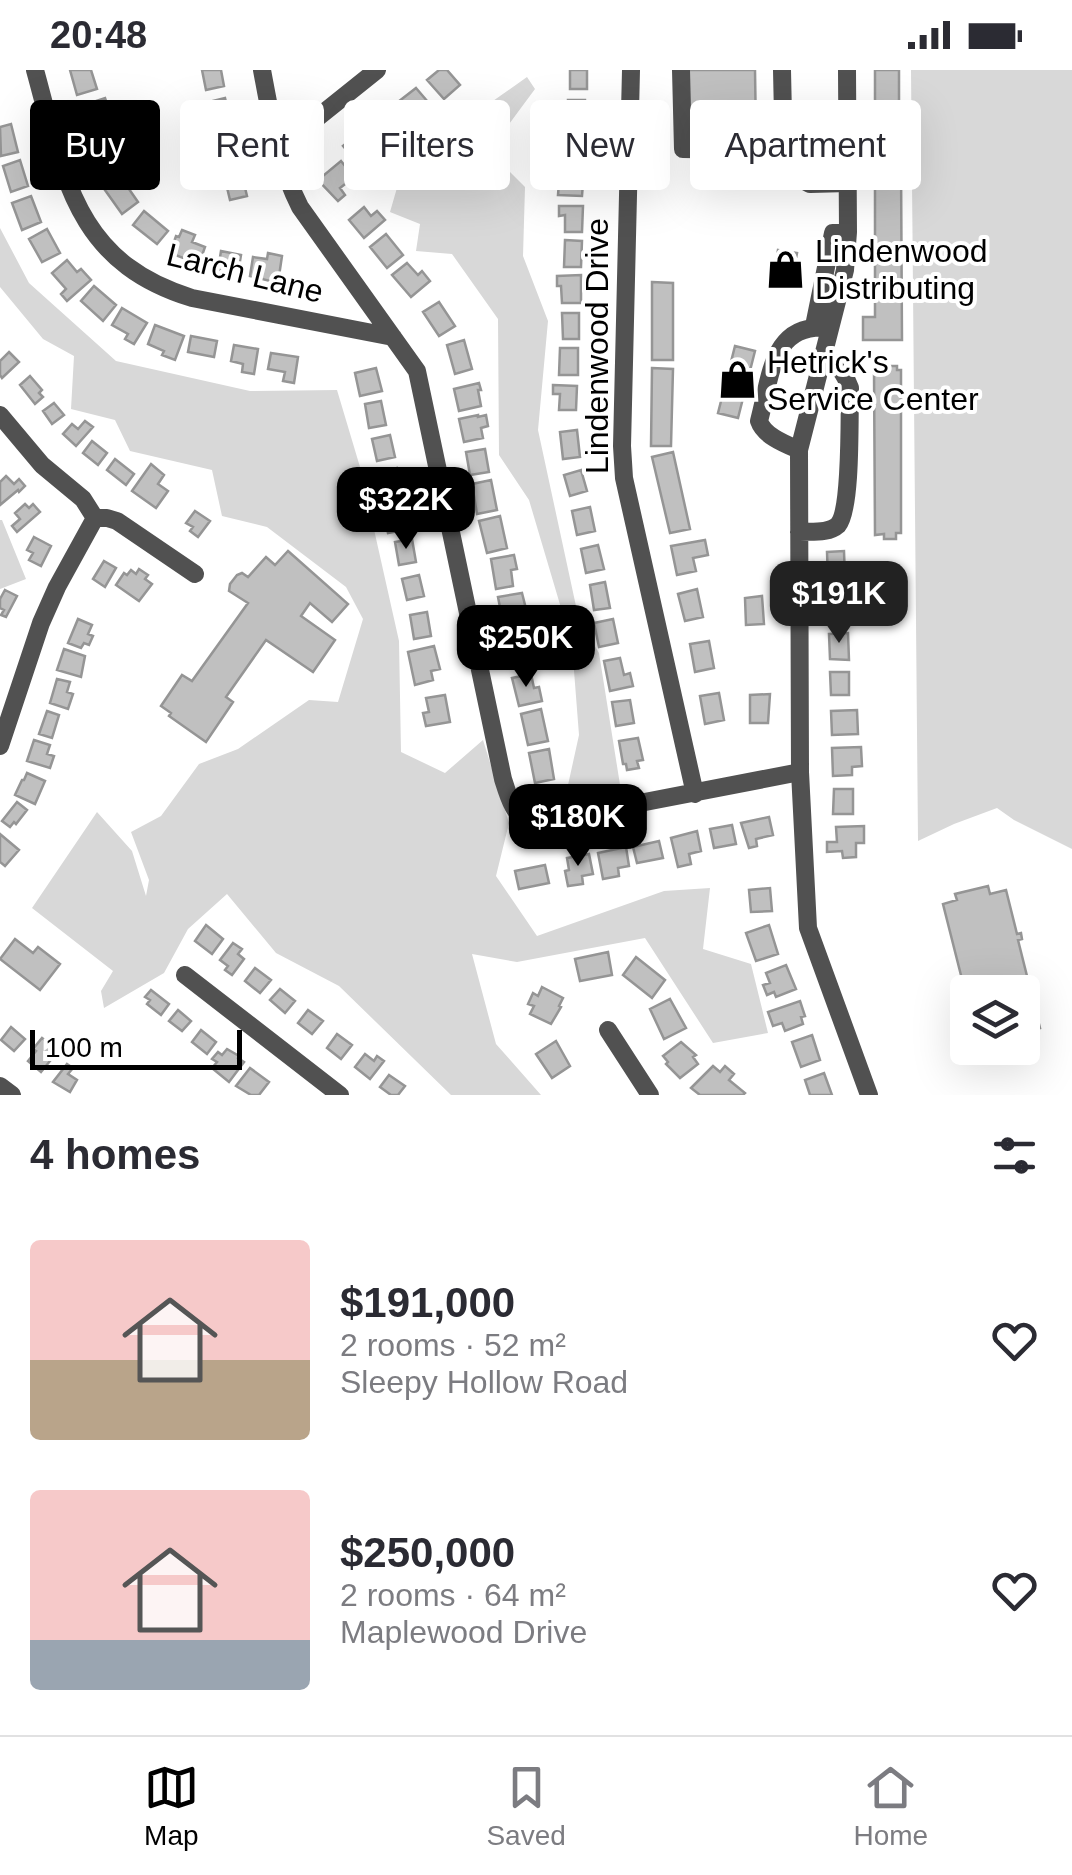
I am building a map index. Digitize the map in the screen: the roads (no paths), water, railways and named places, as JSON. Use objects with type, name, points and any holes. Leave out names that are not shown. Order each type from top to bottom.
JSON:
[{"type":"street","name":"Larch Lane","points":[[35,70],[75,202],[92,230],[138,276],[192,298],[393,337]]},
{"type":"street","points":[[262,70],[268,100]]},
{"type":"street","points":[[324,112],[377,70]]},
{"type":"street","name":"Lindenwood Drive","points":[[631,70],[624,478],[694,794]]},
{"type":"street","points":[[681,70],[683,149],[690,149]]},
{"type":"street","points":[[782,70],[783,100]]},
{"type":"street","points":[[846,70],[847,100]]},
{"type":"street","points":[[292,190],[417,370],[503,778],[518,817],[531,824],[800,772]]},
{"type":"street","points":[[848,190],[845,270],[822,327],[822,356],[799,450],[800,772],[808,928],[869,1095]]},
{"type":"street","points":[[799,450],[782,443],[759,421],[776,357],[786,338],[799,329],[822,327]]},
{"type":"street","points":[[799,532],[828,531],[840,523],[846,503],[850,388],[844,372],[822,356]]},
{"type":"street","points":[[0,415],[42,465],[82,500],[96,518]]},
{"type":"street","points":[[96,518],[117,521],[195,574]]},
{"type":"street","points":[[0,746],[41,623],[96,518]]},
{"type":"street","points":[[185,975],[340,1095]]},
{"type":"street","points":[[608,1030],[650,1095]]},
{"type":"street","points":[[0,1086],[12,1095]]},
{"type":"place","name":"Lindenwood Distributing","points":[[785,269]]},
{"type":"place","name":"Hetrick's Service Center","points":[[737,380]]}]
